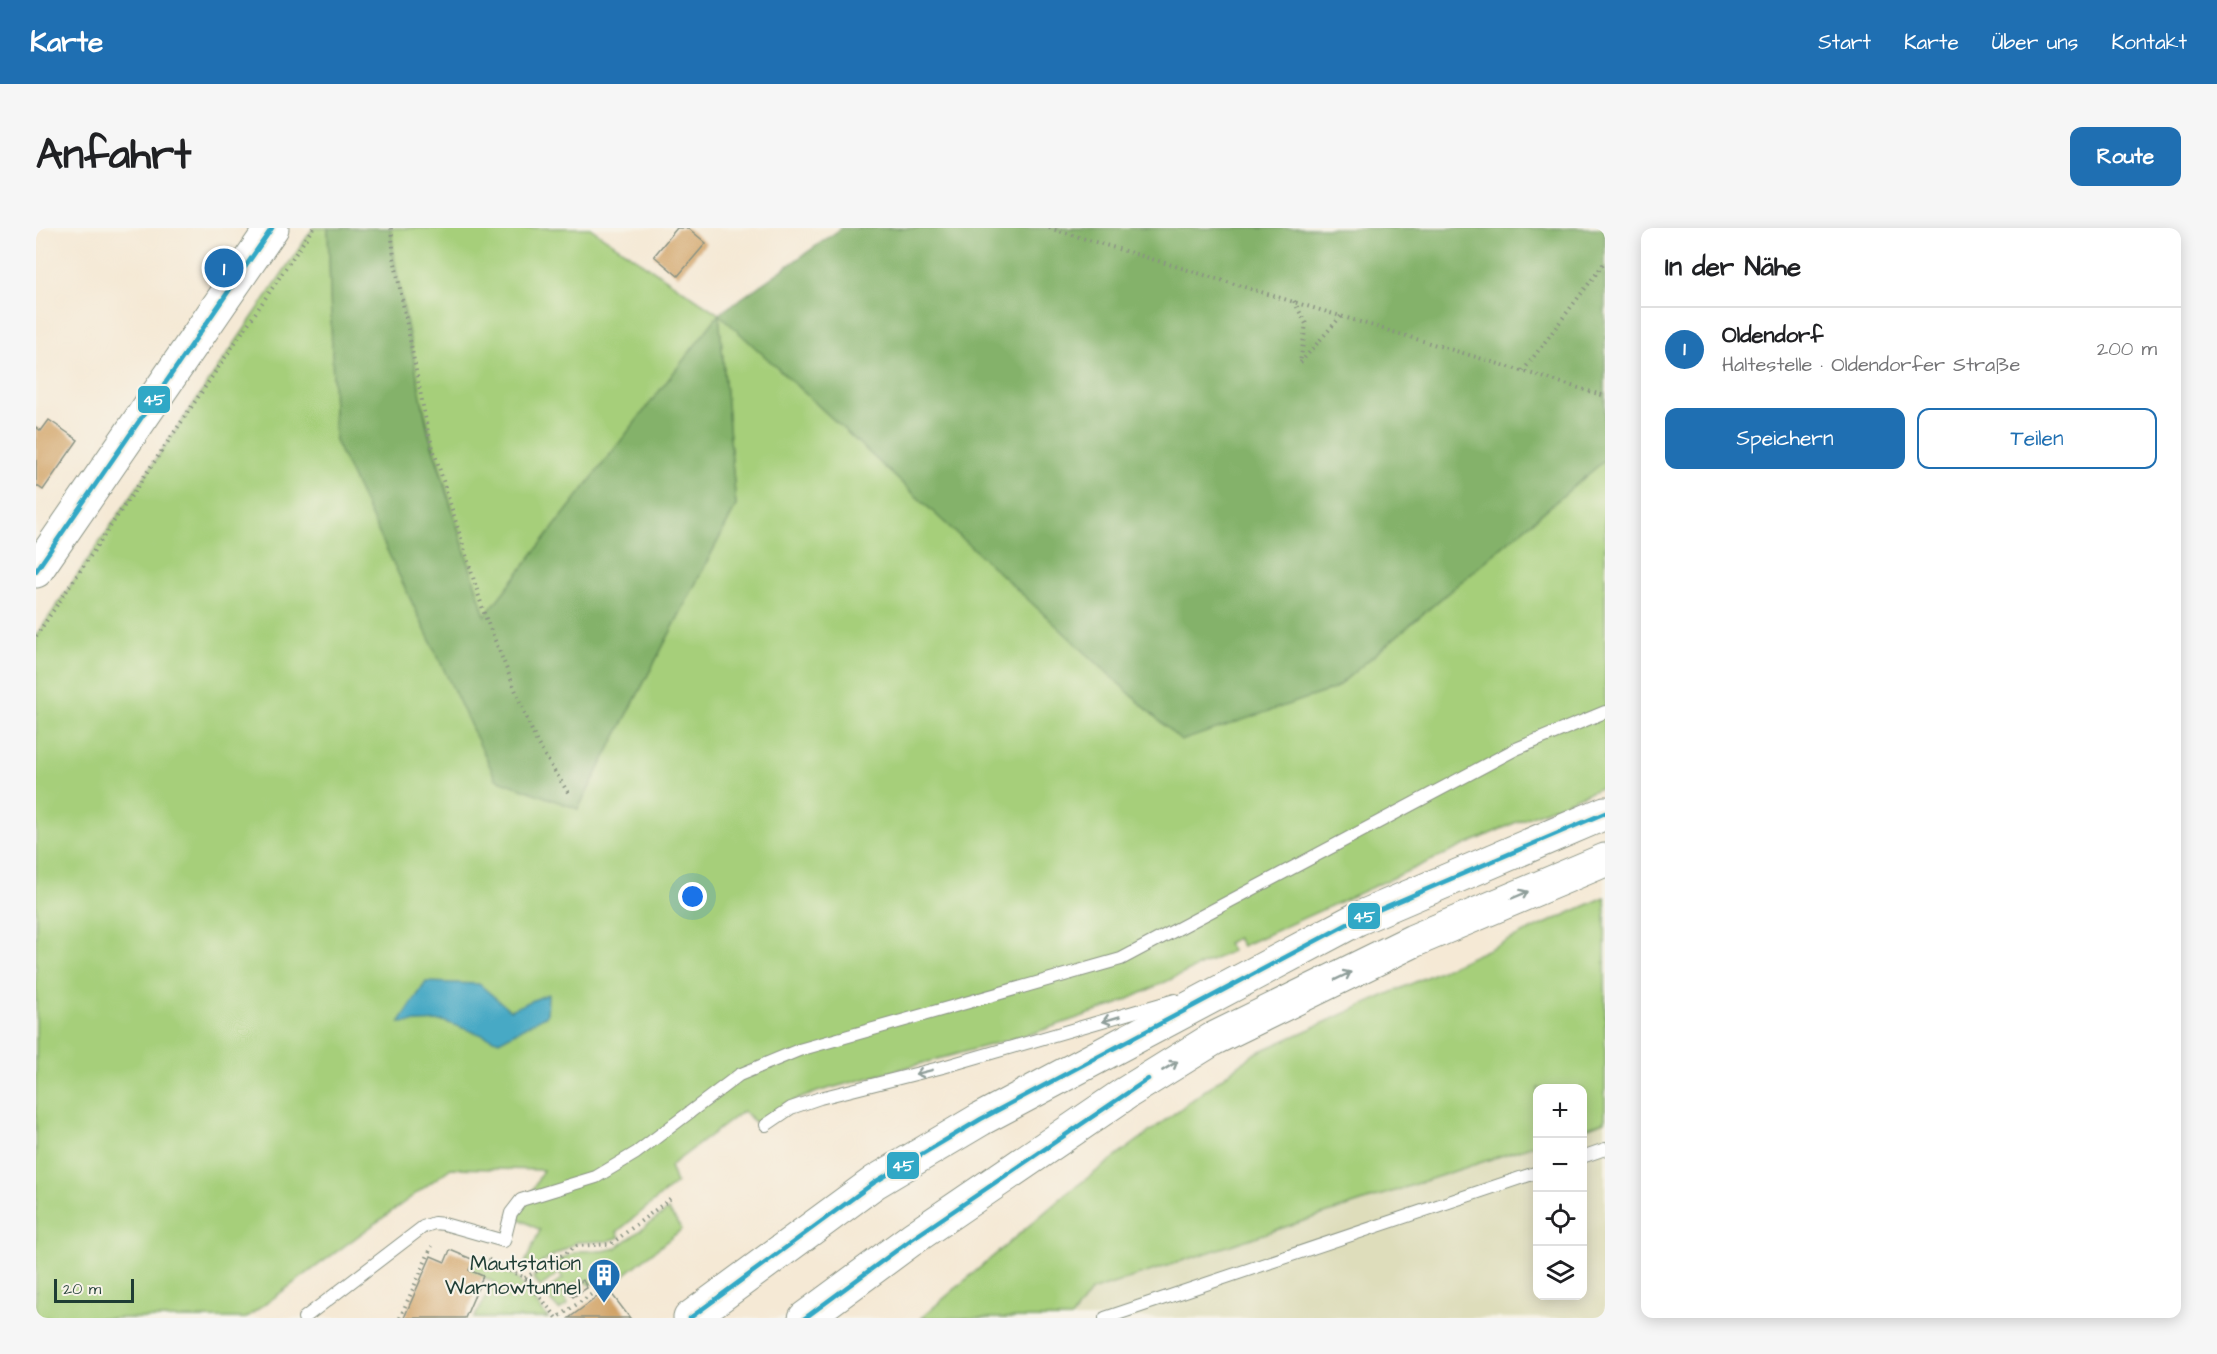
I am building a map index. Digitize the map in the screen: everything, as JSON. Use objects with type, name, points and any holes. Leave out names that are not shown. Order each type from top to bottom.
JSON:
[{"type":"main road","points":[[36,571],[272,228]]},
{"type":"main road","points":[[690,1318],[875,1182],[923,1152],[1228,985],[1357,919],[1605,813]]},
{"type":"main road","points":[[805,1318],[912,1239],[1106,1106],[1213,1040],[1413,941],[1605,860]]},
{"type":"lane","points":[[304,1318],[423,1227],[434,1223],[444,1224],[504,1241],[511,1213],[521,1200],[596,1177],[636,1153],[739,1075],[799,1050],[1121,959],[1516,749],[1605,712]]},
{"type":"lane","points":[[766,1125],[791,1108],[820,1098],[943,1067],[1228,985]]},
{"type":"lane","points":[[1587,1155],[1605,1149]]},
{"type":"lane","points":[[1105,1318],[1533,1174]]},
{"type":"path","points":[[36,636],[313,228]]},
{"type":"path","points":[[391,228],[394,258],[428,432],[485,616],[537,743],[569,794]]},
{"type":"path","points":[[1048,228],[1605,396]]},
{"type":"path","points":[[1523,371],[1605,262]]},
{"type":"path","points":[[1294,301],[1305,324],[1300,363],[1341,316]]},
{"type":"path","points":[[525,1278],[577,1246],[611,1244],[671,1198]]},
{"type":"path","points":[[400,1318],[435,1240]]},
{"type":"path","points":[[477,1254],[525,1278],[557,1318],[602,1287]]},
{"type":"shaded area","points":[[1605,1112],[1605,1318],[1069,1318],[1088,1287],[1533,1134],[1533,1300],[1587,1300],[1587,1118]]},
{"type":"green space","points":[[313,228],[328,228],[335,441],[578,809],[736,506],[719,315],[485,616],[441,472],[416,376],[405,327],[391,228],[590,228],[719,314],[1334,689],[1605,460],[1605,786],[1512,824],[1242,946],[1237,938],[1227,943],[1232,951],[1118,1004],[1034,1033],[820,1091],[785,1104],[756,1123],[743,1111],[670,1166],[676,1183],[617,1232],[620,1237],[608,1241],[577,1242],[532,1268],[525,1263],[540,1230],[518,1218],[543,1170],[451,1168],[246,1318],[36,1318],[36,636]]},
{"type":"green space","points":[[328,228],[391,228],[394,258],[428,432],[485,616],[719,314],[736,506],[578,809],[496,779],[335,441]]},
{"type":"green space","points":[[842,228],[1605,228],[1605,460],[1334,689],[1181,741],[719,314]]},
{"type":"green space","points":[[1605,897],[1605,1121],[1587,1128],[1587,1084],[1533,1084],[1533,1145],[1091,1291],[1071,1318],[921,1318],[1066,1194],[1254,1054]]},
{"type":"green space","points":[[668,1210],[682,1229],[624,1275],[618,1273],[607,1279],[605,1276],[590,1285],[582,1278],[562,1294],[568,1304],[559,1310],[544,1293],[563,1278],[559,1273],[540,1287],[533,1277],[560,1259],[580,1251],[603,1251],[616,1248]]},
{"type":"green space","points":[[474,1260],[515,1276],[548,1318],[474,1318],[495,1283],[469,1270]]},
{"type":"water","points":[[426,982],[479,984],[510,1010],[548,994],[547,1015],[499,1041],[443,1021],[399,1023]]},
{"type":"building","points":[[677,228],[688,228],[706,243],[678,276],[654,256]]},
{"type":"building","points":[[49,420],[78,440],[43,490],[36,485],[36,427],[41,431]]},
{"type":"building","points":[[450,1250],[474,1260],[469,1270],[483,1276],[465,1318],[404,1318],[431,1256],[445,1262]]},
{"type":"building","points":[[583,1280],[587,1288],[573,1297],[568,1290]]},
{"type":"building","name":"Mautstation Warnowtunnel","points":[[608,1289],[630,1318],[569,1318]]},
{"type":"transit line","name":"45","points":[[36,571],[272,228]]},
{"type":"transit line","name":"45","points":[[690,1318],[875,1182],[981,1119],[1357,919],[1605,813]]},
{"type":"transit line","name":"45","points":[[805,1318],[912,1239],[1148,1079]]},
{"type":"place","name":"Oldendorf","points":[[224,268]]},
{"type":"place","name":"Mautstation Warnowtunnel","points":[[604,1304]]}]
